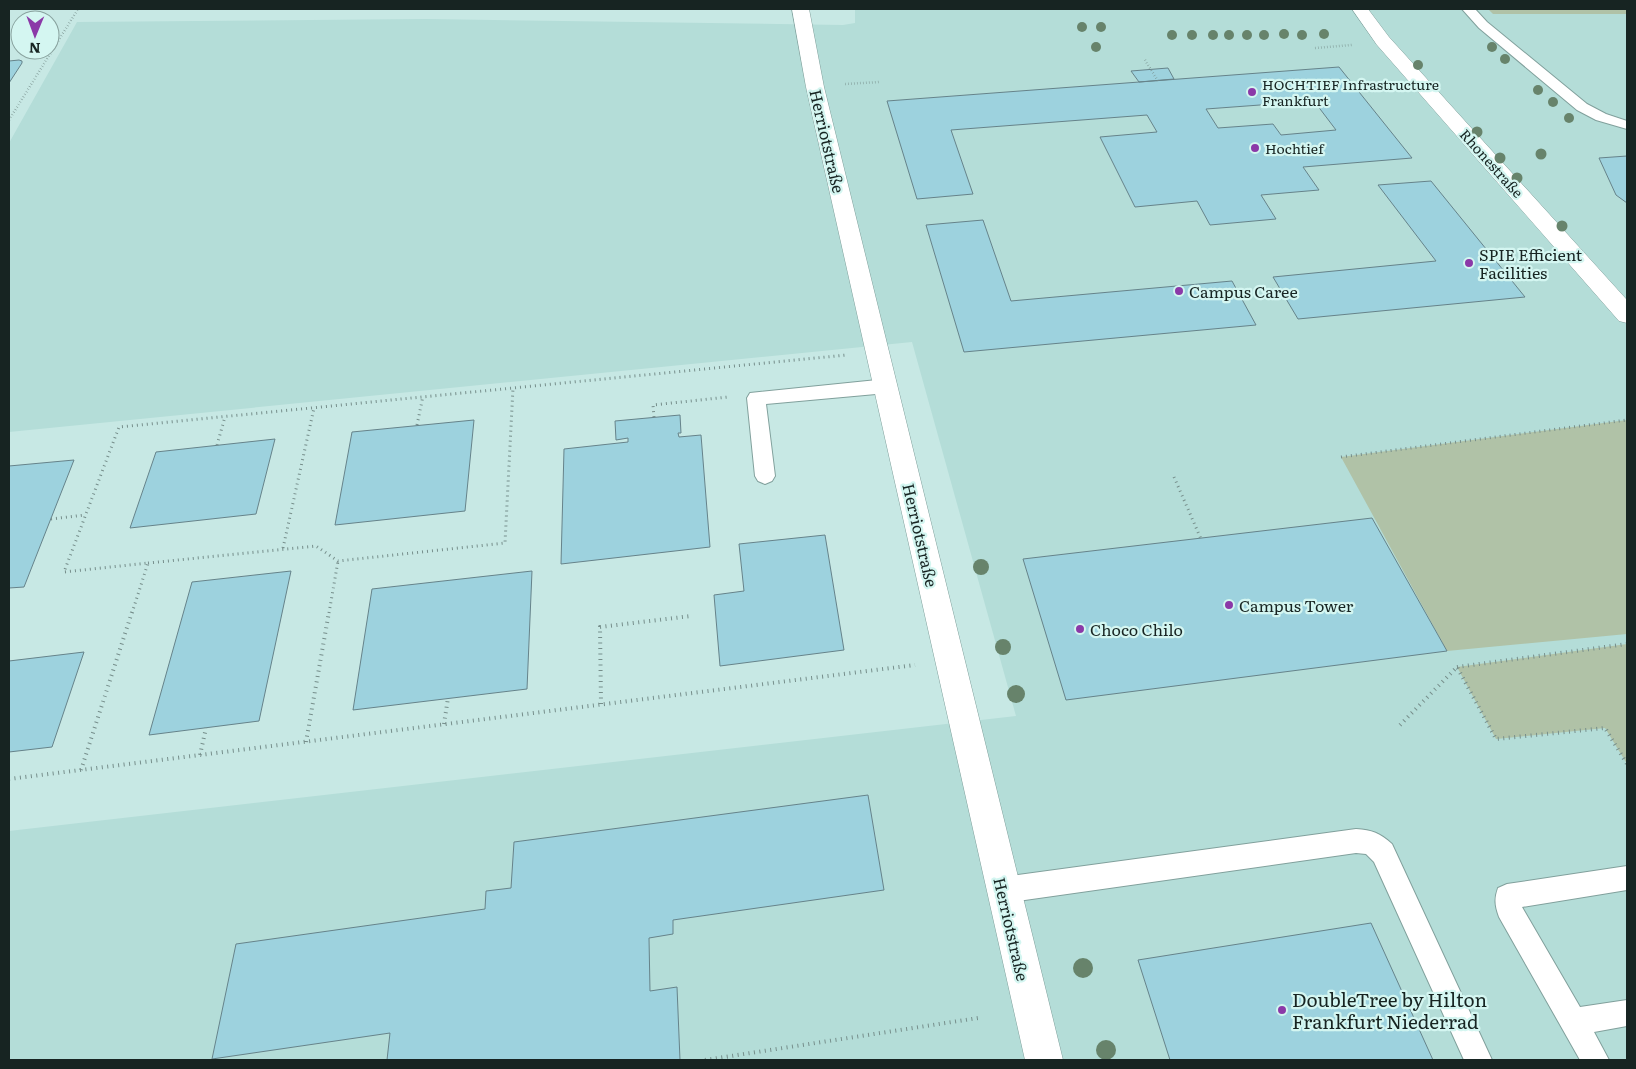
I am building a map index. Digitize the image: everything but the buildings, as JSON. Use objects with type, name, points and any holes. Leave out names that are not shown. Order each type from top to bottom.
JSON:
[{"type":"street","name":"Herriotstraße","points":[[800,9],[815,87],[879,352],[1044,1060]]},
{"type":"street","name":"Rhonestraße","points":[[1360,9],[1383,41],[1627,315]]},
{"type":"lane","points":[[1468,9],[1483,25],[1582,107],[1627,125]]},
{"type":"lane","points":[[765,476],[756,398],[887,386]]},
{"type":"lane","points":[[1003,890],[1356,841],[1371,842],[1383,853],[1478,1060]]},
{"type":"lane","points":[[1595,1060],[1508,908],[1508,896],[1627,878]]},
{"type":"lane","points":[[1573,1022],[1627,1013]]},
{"type":"path","points":[[9,120],[78,9]]},
{"type":"path","points":[[1315,48],[1359,45]]},
{"type":"path","points":[[1145,60],[1158,80]]},
{"type":"path","points":[[840,85],[879,82]]},
{"type":"path","points":[[512,388],[505,543],[338,560],[316,546],[283,548],[64,572],[119,427],[423,396],[879,352]]},
{"type":"path","points":[[417,425],[423,396]]},
{"type":"path","points":[[654,417],[653,405],[738,396],[756,398]]},
{"type":"path","points":[[283,548],[314,408]]},
{"type":"path","points":[[217,445],[225,417]]},
{"type":"path","points":[[1341,457],[1627,420]]},
{"type":"path","points":[[1174,477],[1200,539]]},
{"type":"path","points":[[51,519],[86,515]]},
{"type":"path","points":[[306,742],[338,560]]},
{"type":"path","points":[[81,770],[148,563]]},
{"type":"path","points":[[601,704],[600,627],[691,616]]},
{"type":"path","points":[[1400,725],[1457,667],[1627,644]]},
{"type":"path","points":[[9,779],[950,660]]},
{"type":"path","points":[[1457,667],[1496,739],[1605,728],[1627,764]]},
{"type":"path","points":[[444,724],[448,698]]},
{"type":"path","points":[[200,755],[206,728]]},
{"type":"path","points":[[705,1060],[978,1018]]},
{"type":"shaded area","points":[[855,9],[1627,9],[1627,1060],[9,1060],[9,831],[1016,716],[912,342],[9,432],[9,143],[56,60],[60,60],[60,52],[77,22],[426,19],[843,25],[855,23]]},
{"type":"green space","points":[[1627,9],[1627,14],[1493,14],[1489,10]]},
{"type":"green space","points":[[1627,420],[1627,634],[1447,651],[1341,457]]},
{"type":"green space","points":[[1627,644],[1627,764],[1605,728],[1496,739],[1457,667]]},
{"type":"place","name":"HOCHTIEF Infrastructure Frankfurt","points":[[1252,92]]},
{"type":"place","name":"Hochtief","points":[[1255,148]]},
{"type":"place","name":"SPIE Efficient Facilities","points":[[1469,263]]},
{"type":"place","name":"Campus Caree","points":[[1179,291]]},
{"type":"place","name":"Campus Tower","points":[[1229,605]]},
{"type":"place","name":"Choco Chilo","points":[[1080,629]]},
{"type":"place","name":"DoubleTree by Hilton Frankfurt Niederrad","points":[[1282,1010]]}]
